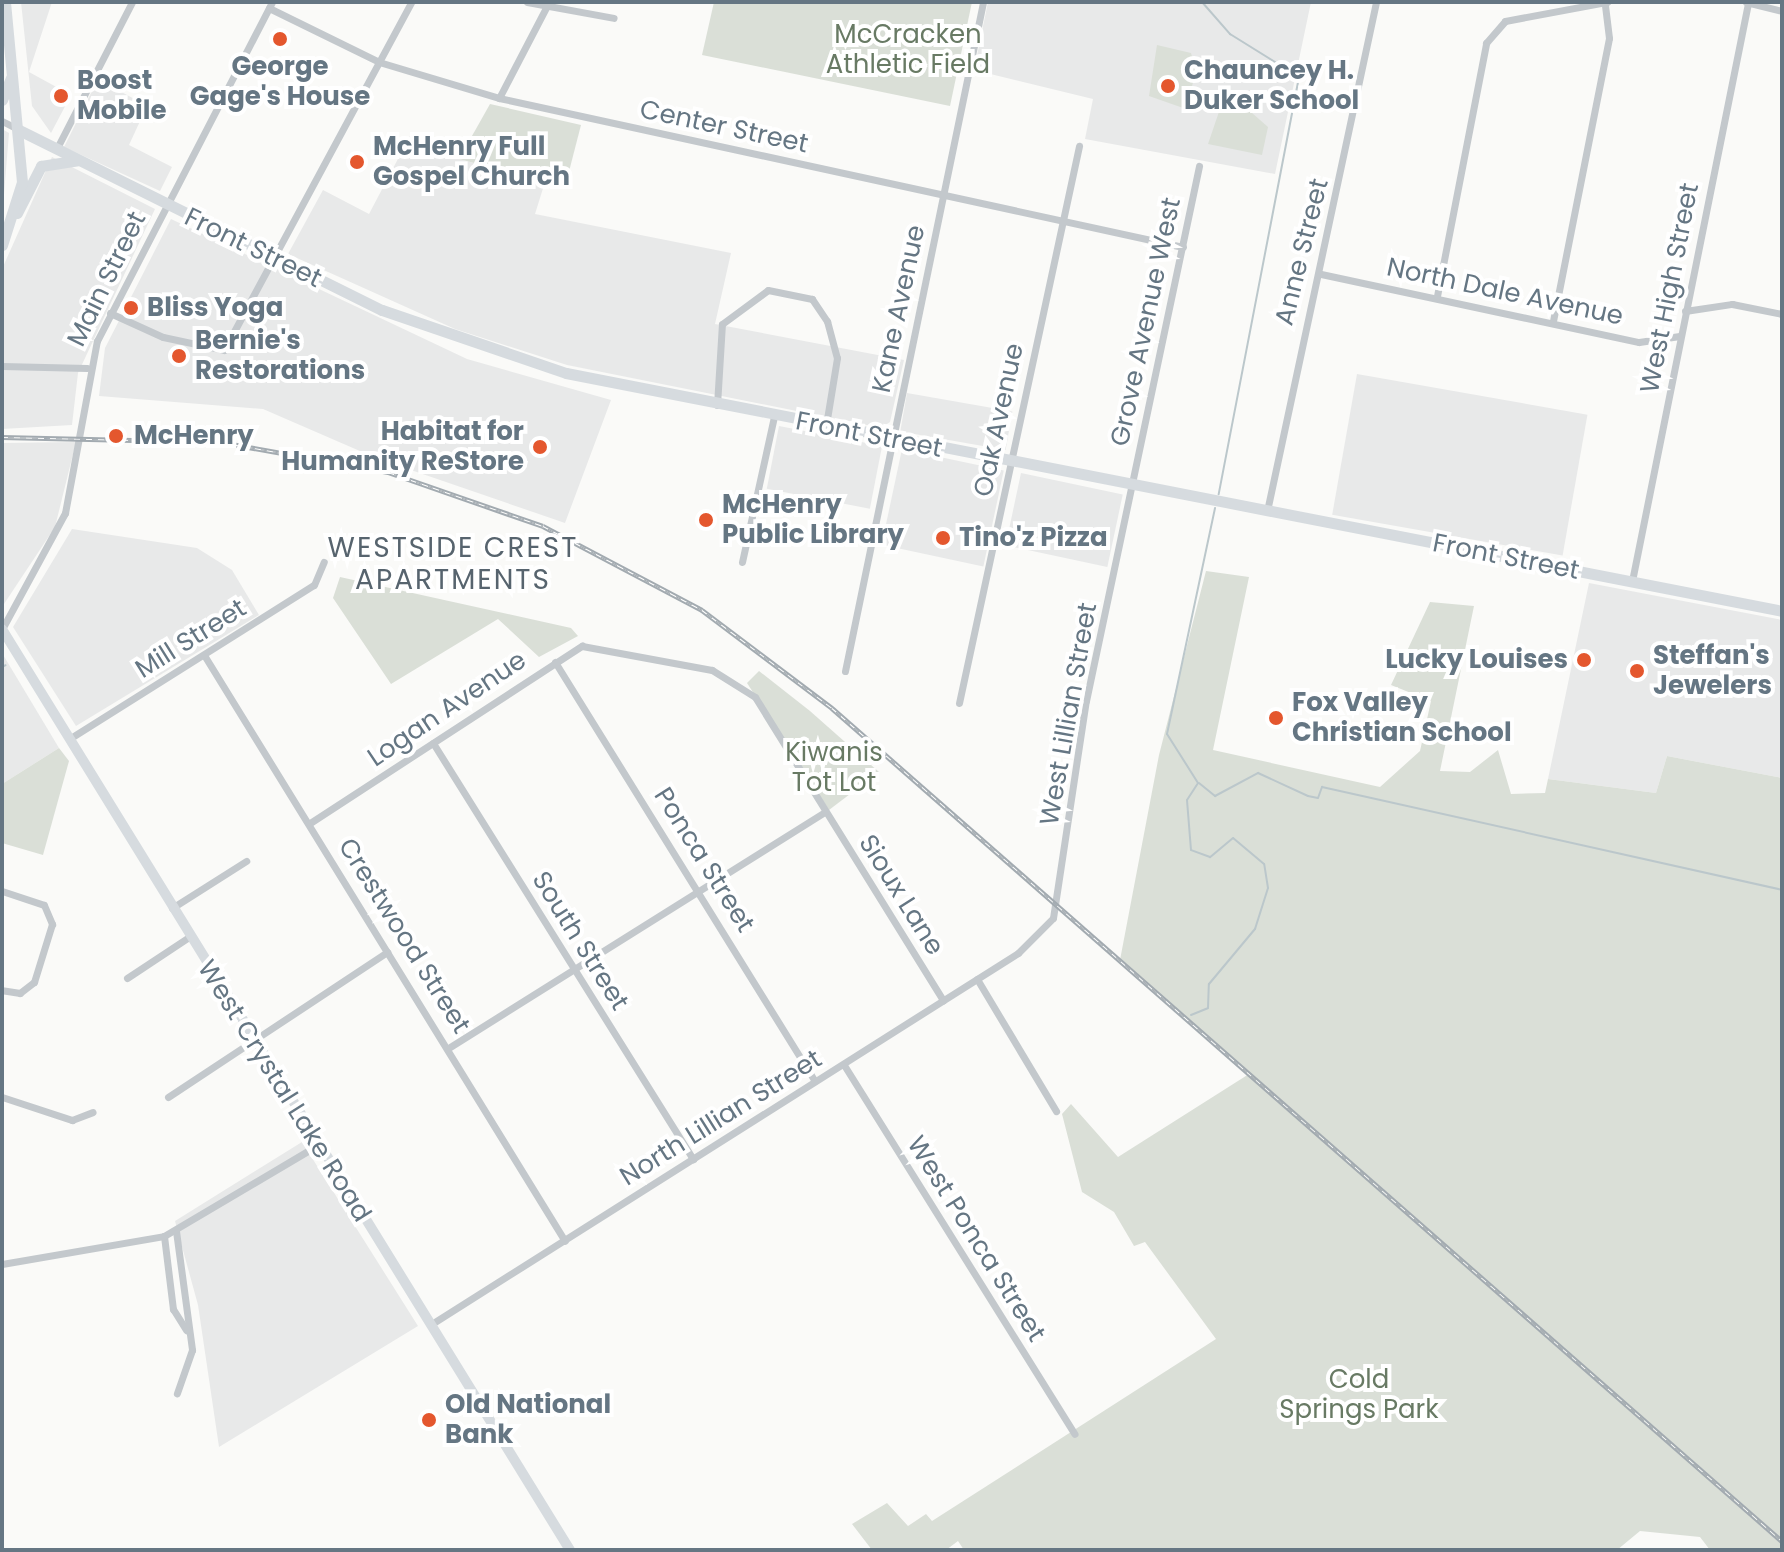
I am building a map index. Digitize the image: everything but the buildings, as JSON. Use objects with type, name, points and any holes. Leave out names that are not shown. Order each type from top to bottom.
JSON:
[{"type":"main road","points":[[5,2],[19,130],[17,213]]},
{"type":"main road","points":[[2,100],[12,74]]},
{"type":"main road","name":"Front Street","points":[[19,130],[275,260],[440,336],[566,373],[1133,487],[1782,611]]},
{"type":"main road","points":[[2,245],[41,166],[79,160]]},
{"type":"street","points":[[57,148],[132,2]]},
{"type":"street","points":[[110,313],[163,337],[224,350],[411,2]]},
{"type":"street","points":[[527,2],[614,18]]},
{"type":"street","name":"Kane Avenue","points":[[845,671],[983,2]]},
{"type":"street","name":"Anne Street","points":[[1267,511],[1305,317],[1321,274],[1376,2]]},
{"type":"street","points":[[1437,296],[1486,43],[1505,21],[1560,5],[1606,2],[1609,38],[1553,321]]},
{"type":"street","points":[[1746,2],[1782,11]]},
{"type":"street","name":"West High Street","points":[[1632,581],[1746,2]]},
{"type":"street","points":[[499,98],[548,4]]},
{"type":"street","name":"Center Street","points":[[270,5],[379,62],[499,98],[1183,247]]},
{"type":"street","name":"Main Street","points":[[2,629],[65,513],[87,368],[110,313],[270,5]]},
{"type":"street","name":"Front Street","points":[[2,121],[19,130]]},
{"type":"street","name":"Oak Avenue","points":[[959,703],[1079,146]]},
{"type":"street","name":"Grove Avenue West","points":[[1133,487],[1199,166]]},
{"type":"street","name":"North Dale Avenue","points":[[1321,274],[1437,296],[1639,342],[1680,336]]},
{"type":"street","points":[[717,405],[719,333],[768,290],[812,299],[827,321],[837,358],[826,426]]},
{"type":"street","points":[[1685,311],[1732,304],[1782,314]]},
{"type":"street","points":[[2,366],[87,368]]},
{"type":"street","points":[[742,562],[774,416]]},
{"type":"street","name":"West Lillian Street","points":[[1033,941],[1058,905],[1086,701],[1133,487]]},
{"type":"street","name":"Mill Street","points":[[69,739],[314,585],[324,562]]},
{"type":"street","name":"West Crystal Lake Road","points":[[2,629],[252,1042],[570,1550]]},
{"type":"street","name":"Logan Avenue","points":[[310,823],[582,646],[612,649]]},
{"type":"street","name":"Sioux Lane","points":[[612,649],[741,682],[943,1000]]},
{"type":"street","name":"Crestwood Street","points":[[204,655],[387,952],[450,1047],[565,1241]]},
{"type":"street","name":"Ponca Street","points":[[555,662],[699,888],[815,1081]]},
{"type":"street","name":"South Street","points":[[433,743],[693,1159]]},
{"type":"street","points":[[450,1047],[699,888],[825,812]]},
{"type":"street","points":[[172,908],[246,861]]},
{"type":"street","points":[[2,891],[44,905],[52,924],[34,982],[20,993],[2,990]]},
{"type":"street","points":[[127,978],[189,937]]},
{"type":"street","name":"North Lillian Street","points":[[428,1327],[844,1065],[1033,941]]},
{"type":"street","points":[[168,1097],[387,952]]},
{"type":"street","points":[[977,979],[1056,1111]]},
{"type":"street","name":"West Ponca Street","points":[[844,1065],[1075,1434]]},
{"type":"street","points":[[2,1097],[72,1120],[93,1112]]},
{"type":"street","points":[[2,1264],[164,1236],[318,1145]]},
{"type":"street","points":[[176,1231],[186,1330],[192,1350],[177,1393]]},
{"type":"street","points":[[164,1236],[173,1309],[186,1330]]},
{"type":"shaded area","points":[[21,2],[52,2],[29,72],[71,95],[51,133],[32,106]]},
{"type":"shaded area","name":"Chauncey H. Duker School","points":[[988,2],[1311,2],[1275,174],[1085,139],[1093,99],[974,70]]},
{"type":"shaded area","points":[[98,79],[147,106],[129,145],[172,167],[160,191],[64,147]]},
{"type":"shaded area","points":[[2,129],[9,133],[2,219]]},
{"type":"shaded area","points":[[410,136],[459,159],[545,182],[535,214],[731,253],[715,324],[904,360],[890,422],[881,428],[567,365],[455,329],[288,254],[323,190],[369,214]]},
{"type":"shaded area","points":[[52,157],[155,209],[78,373],[72,425],[2,429],[2,269]]},
{"type":"shaded area","points":[[171,219],[467,359],[611,400],[565,523],[376,458],[263,409],[99,396],[105,348]]},
{"type":"shaded area","points":[[1357,374],[1587,415],[1563,555],[1332,515]]},
{"type":"shaded area","points":[[907,393],[1012,412],[1006,450],[900,431]]},
{"type":"shaded area","points":[[779,426],[882,446],[870,509],[767,489]]},
{"type":"shaded area","points":[[76,442],[55,527],[2,607],[2,443]]},
{"type":"shaded area","points":[[902,449],[1004,471],[983,566],[882,545]]},
{"type":"shaded area","points":[[1021,473],[1123,495],[1107,567],[1006,545]]},
{"type":"shaded area","points":[[72,529],[197,548],[232,570],[259,615],[76,726],[13,627]]},
{"type":"shaded area","points":[[1589,583],[1782,620],[1782,778],[1667,756],[1656,793],[1548,779]]},
{"type":"shaded area","points":[[2,653],[59,748],[2,784]]},
{"type":"shaded area","points":[[302,1142],[418,1326],[219,1447],[198,1305],[175,1221]]},
{"type":"green space","name":"McCracken Athletic Field","points":[[714,2],[972,2],[950,106],[702,55]]},
{"type":"green space","points":[[1157,45],[1191,53],[1196,71],[1186,109],[1149,96]]},
{"type":"green space","points":[[1224,97],[1235,98],[1268,127],[1262,155],[1208,144]]},
{"type":"green space","points":[[490,104],[581,125],[565,187],[459,159]]},
{"type":"green space","name":"Cold Springs Park","points":[[1206,571],[1249,577],[1213,750],[1380,787],[1420,751],[1431,701],[1391,685],[1430,602],[1474,606],[1440,771],[1470,772],[1498,750],[1511,794],[1545,793],[1548,779],[1656,793],[1667,756],[1782,778],[1782,1550],[1710,1550],[1700,1537],[1640,1531],[1617,1550],[964,1550],[958,1541],[946,1550],[872,1550],[852,1524],[887,1503],[908,1526],[926,1514],[932,1521],[1216,1339],[1145,1242],[1134,1246],[1114,1212],[1082,1192],[1062,1114],[1071,1104],[1118,1157],[1249,1074],[1120,960],[1159,755]]},
{"type":"green space","points":[[340,577],[571,628],[578,636],[539,657],[498,619],[391,684],[333,598]]},
{"type":"green space","name":"Kiwanis Tot Lot","points":[[759,671],[879,772],[829,810],[747,683]]},
{"type":"green space","points":[[59,748],[69,761],[43,855],[2,843],[2,784]]},
{"type":"waterway","points":[[1202,2],[1230,34],[1299,77],[1219,494]]},
{"type":"waterway","points":[[1191,1015],[1208,1008],[1209,984],[1255,929],[1268,888],[1264,864],[1233,838],[1210,857],[1191,850],[1187,800],[1198,783],[1167,734],[1215,508]]},
{"type":"waterway","points":[[2,667],[6,665]]},
{"type":"waterway","points":[[1199,783],[1215,796],[1258,773],[1308,796],[1318,798],[1322,787],[1782,890]]},
{"type":"railway","points":[[2,437],[220,442],[388,472],[543,526],[702,610],[832,708],[1782,1541]]},
{"type":"place","name":"George Gage's House","points":[[280,39]]},
{"type":"place","name":"Chauncey H. Duker School","points":[[1168,86]]},
{"type":"place","name":"Boost Mobile","points":[[61,96]]},
{"type":"place","name":"McHenry Full Gospel Church","points":[[357,162]]},
{"type":"place","name":"Bliss Yoga","points":[[131,308]]},
{"type":"place","name":"Bernie's Restorations","points":[[179,356]]},
{"type":"place","name":"McHenry","points":[[116,436]]},
{"type":"place","name":"Habitat for Humanity ReStore","points":[[540,447]]},
{"type":"place","name":"McHenry Public Library","points":[[706,520]]},
{"type":"place","name":"Tino'z Pizza","points":[[943,538]]},
{"type":"place","name":"Lucky Louises","points":[[1584,660]]},
{"type":"place","name":"Steffan's Jewelers","points":[[1637,671]]},
{"type":"place","name":"Fox Valley Christian School","points":[[1276,718]]},
{"type":"place","name":"Old National Bank","points":[[429,1420]]},
{"type":"district","name":"WESTSIDE CREST APARTMENTS","points":[[453,564]]}]
